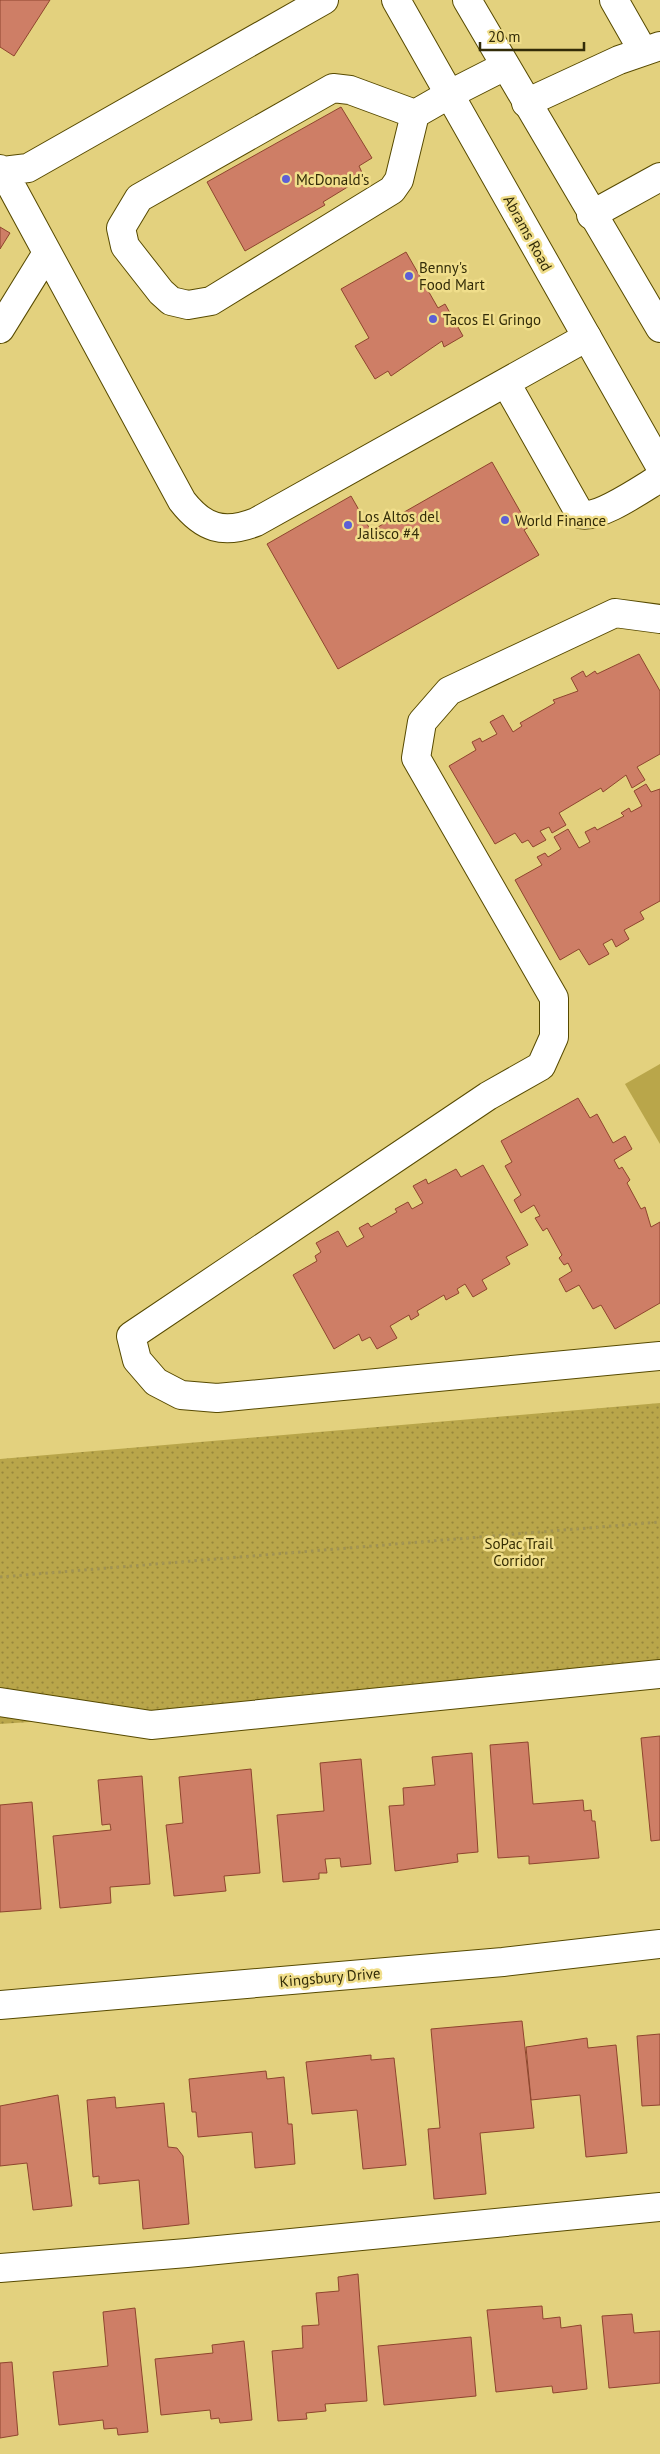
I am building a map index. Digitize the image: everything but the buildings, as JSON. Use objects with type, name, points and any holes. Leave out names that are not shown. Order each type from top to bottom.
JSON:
[{"type":"main road","points":[[324,0],[28,168],[1,170],[182,501],[193,516],[209,526],[241,528],[256,522],[587,337]]},
{"type":"main road","name":"Abrams Road","points":[[396,0],[660,466]]},
{"type":"main road","points":[[467,0],[591,215],[660,328]]},
{"type":"main road","points":[[526,103],[619,60],[652,49],[614,0]]},
{"type":"main road","points":[[415,114],[350,90],[333,88],[139,198],[122,228],[125,246],[161,292],[171,301],[188,305],[211,301],[392,190],[398,180],[415,114],[505,66]]},
{"type":"main road","points":[[591,215],[660,177]]},
{"type":"main road","points":[[0,329],[47,253]]},
{"type":"main road","points":[[506,383],[580,514],[586,516],[600,512],[660,478]]},
{"type":"main road","points":[[660,619],[616,613],[449,691],[422,722],[416,758],[554,998],[554,1038],[541,1066],[488,1096],[131,1336],[137,1360],[156,1382],[181,1395],[217,1398],[660,1356]]},
{"type":"main road","points":[[0,1702],[151,1725],[660,1674]]},
{"type":"main road","name":"Kingsbury Drive","points":[[0,2005],[503,1962],[660,1944]]},
{"type":"main road","points":[[0,2268],[187,2253],[660,2207]]},
{"type":"path","points":[[0,1576],[660,1522]]},
{"type":"green space","points":[[660,1064],[660,1144],[625,1084]]},
{"type":"green space","name":"SoPac Trail Corridor","points":[[660,1403],[660,1679],[0,1724],[0,1459]]},
{"type":"place","name":"McDonald's","points":[[286,179]]},
{"type":"place","name":"Benny's Food Mart","points":[[409,276]]},
{"type":"place","name":"Tacos El Gringo","points":[[433,319]]},
{"type":"place","name":"World Finance","points":[[505,520]]},
{"type":"place","name":"Los Altos del Jalisco #4","points":[[348,525]]}]
